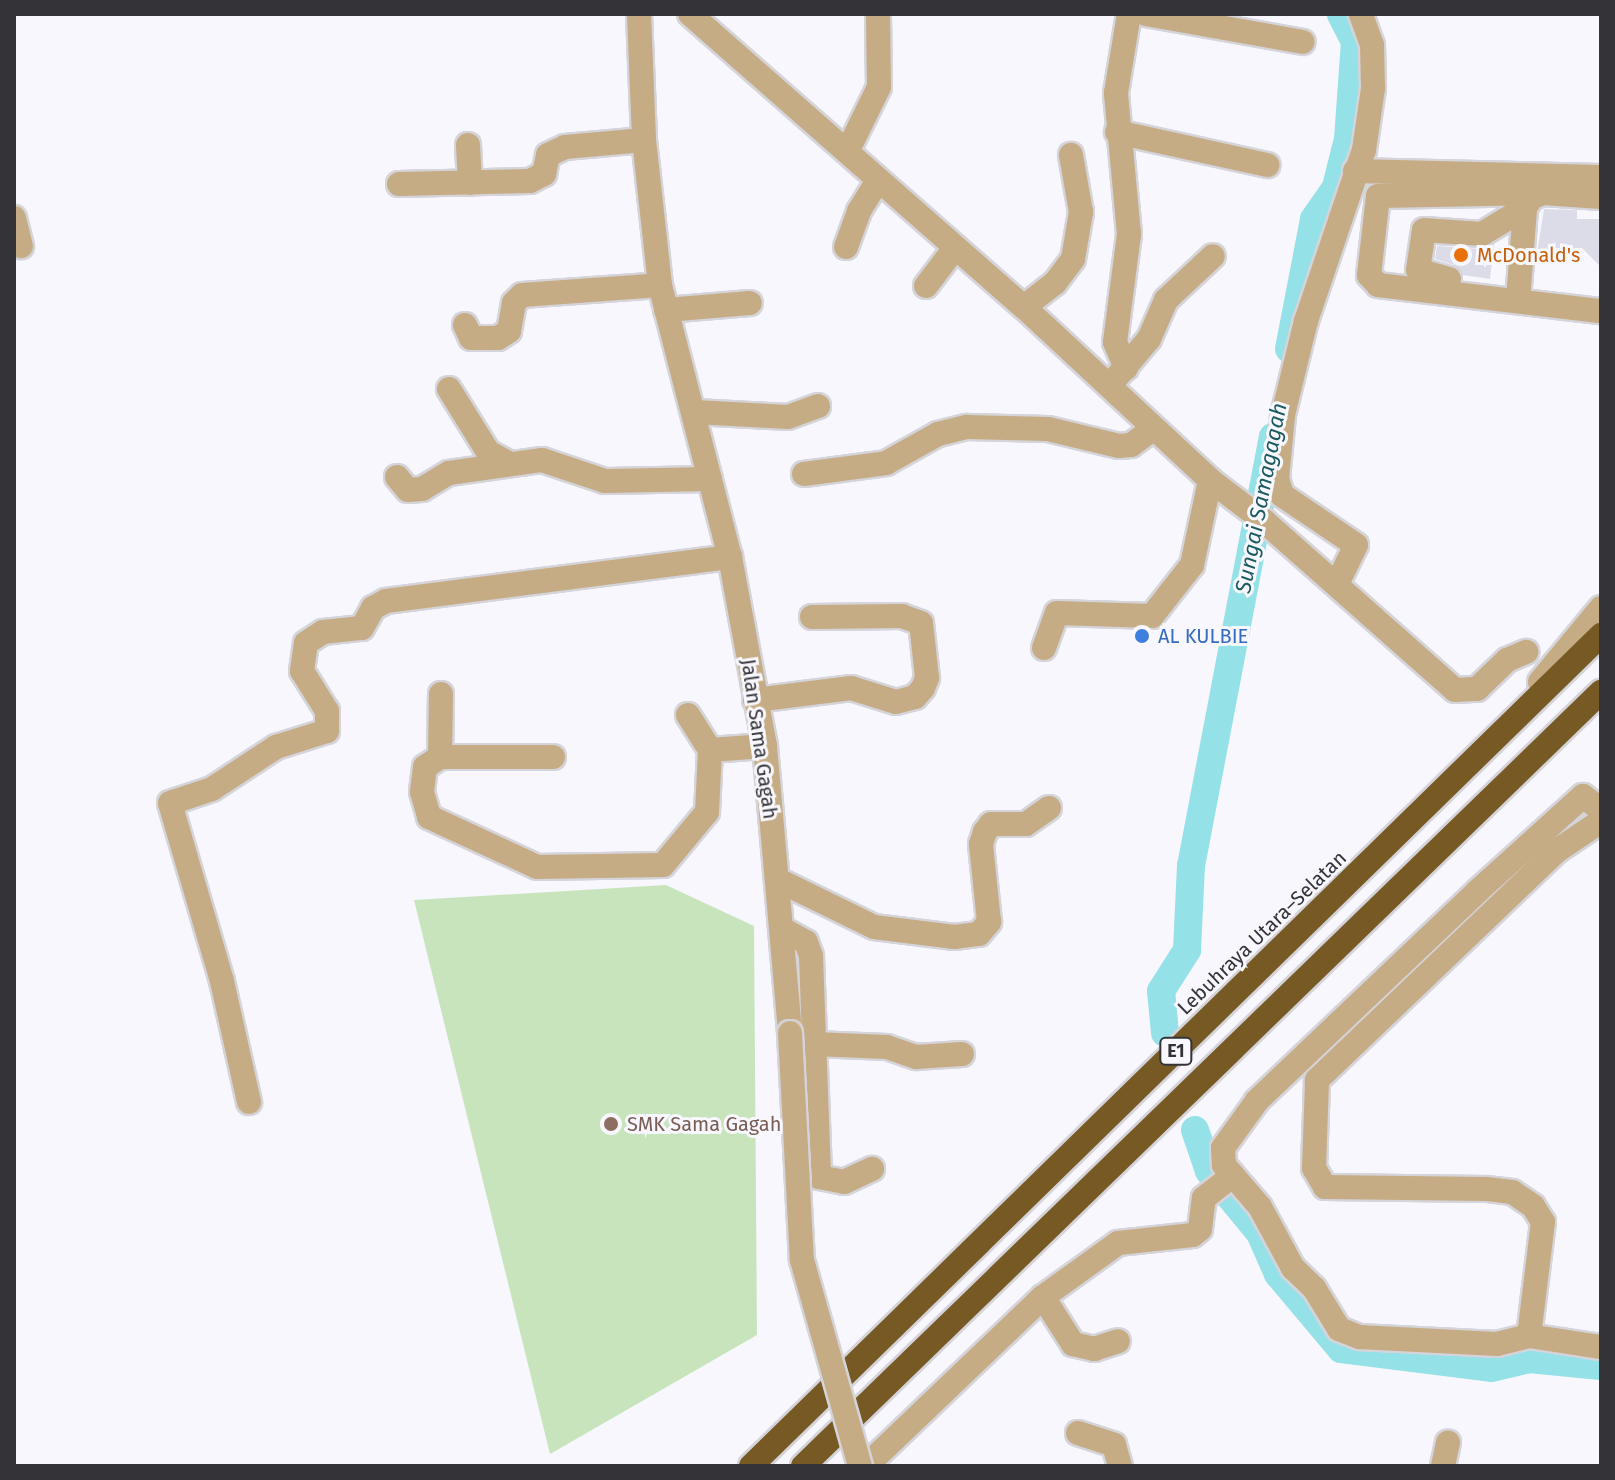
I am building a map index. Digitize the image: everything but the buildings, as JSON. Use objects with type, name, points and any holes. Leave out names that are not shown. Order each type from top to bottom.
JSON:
[{"type":"highway","name":"Lebuhraya Utara–Selatan","points":[[751,1466],[1601,635]]},
{"type":"highway","name":"E1","points":[[803,1466],[1601,692]]},
{"type":"street","name":"Jalan Sama Gagah","points":[[639,14],[644,140],[660,285],[730,557],[765,746],[784,930],[802,1260],[860,1466]]},
{"type":"street","points":[[690,14],[1024,307],[1210,480],[1264,521],[1455,690],[1477,689],[1507,660],[1526,652]]},
{"type":"street","points":[[1126,368],[1115,342],[1129,234],[1117,132],[1116,93],[1129,14]]},
{"type":"street","points":[[1146,14],[1303,42]]},
{"type":"street","points":[[1337,584],[1356,545],[1282,495],[1277,479],[1283,415],[1303,334],[1364,150],[1373,88],[1372,45],[1361,14]]},
{"type":"street","points":[[848,150],[879,87],[878,17]]},
{"type":"street","points":[[1117,132],[1267,165]]},
{"type":"street","points":[[399,184],[530,181],[544,174],[548,155],[565,147],[644,140]]},
{"type":"street","points":[[468,145],[470,183]]},
{"type":"street","points":[[1024,307],[1055,283],[1076,247],[1081,212],[1071,155]]},
{"type":"street","points":[[1355,171],[1601,177]]},
{"type":"street","points":[[846,247],[859,211],[878,180]]},
{"type":"street","points":[[1519,295],[1378,285],[1369,275],[1378,196],[1534,201],[1601,197]]},
{"type":"street","points":[[1519,295],[1534,201]]},
{"type":"street","points":[[1534,201],[1482,234],[1424,230],[1416,265],[1423,275],[1601,311]]},
{"type":"street","points":[[14,218],[21,246]]},
{"type":"street","points":[[926,286],[955,248]]},
{"type":"street","points":[[1108,385],[1149,339],[1166,300],[1213,256]]},
{"type":"street","points":[[465,325],[471,338],[498,338],[509,331],[514,303],[522,295],[660,285]]},
{"type":"street","points":[[666,310],[750,303]]},
{"type":"street","points":[[449,389],[488,452],[509,463]]},
{"type":"street","points":[[695,412],[788,417],[818,406]]},
{"type":"street","points":[[804,474],[886,463],[938,434],[967,427],[1048,429],[1119,446],[1131,445],[1153,429]]},
{"type":"street","points":[[397,477],[408,490],[422,489],[449,473],[542,460],[605,481],[710,479]]},
{"type":"street","points":[[1044,648],[1057,613],[1152,616],[1192,565],[1210,480]]},
{"type":"street","points":[[249,1102],[222,981],[170,803],[212,789],[276,747],[327,731],[327,711],[302,671],[306,643],[323,632],[362,628],[373,608],[386,601],[730,557]]},
{"type":"street","points":[[1511,723],[1601,608]]},
{"type":"street","points":[[755,700],[851,688],[896,702],[915,697],[923,688],[927,678],[921,623],[902,616],[812,617]]},
{"type":"street","points":[[440,757],[441,694]]},
{"type":"street","points":[[553,757],[440,757],[425,767],[422,792],[429,817],[537,867],[663,865],[707,812],[710,750],[688,715]]},
{"type":"street","points":[[710,750],[765,746]]},
{"type":"street","points":[[1601,810],[1583,796],[1257,1101],[1223,1148],[1229,1178],[1260,1207],[1293,1268],[1314,1288],[1339,1329],[1359,1337],[1497,1344],[1529,1336],[1601,1347]]},
{"type":"street","points":[[778,880],[874,927],[954,937],[979,934],[989,922],[981,844],[985,832],[991,824],[1026,824],[1049,808]]},
{"type":"street","points":[[1529,1336],[1543,1222],[1533,1206],[1512,1192],[1486,1189],[1325,1187],[1314,1168],[1317,1080],[1558,850],[1601,821]]},
{"type":"street","points":[[784,930],[806,942],[811,956],[819,1177],[834,1183],[856,1180],[872,1169]]},
{"type":"street","points":[[814,1044],[887,1047],[916,1057],[962,1054]]},
{"type":"street","points":[[866,1466],[886,1455],[1043,1297],[1118,1243],[1193,1235],[1200,1229],[1204,1198],[1229,1178]]},
{"type":"street","points":[[1043,1297],[1073,1344],[1094,1349],[1118,1341]]},
{"type":"street","points":[[1078,1433],[1114,1445],[1120,1466]]},
{"type":"green space","points":[[666,885],[754,926],[757,1335],[550,1454],[414,900]]},
{"type":"waterway","name":"Sungai Samagagah","points":[[1289,349],[1314,219],[1336,187],[1348,139],[1355,42],[1341,14]]},
{"type":"waterway","name":"Sungai Samagagah","points":[[1165,1033],[1161,991],[1187,950],[1191,866],[1273,437]]},
{"type":"waterway","name":"Sungai Samagagah","points":[[1195,1130],[1209,1171],[1260,1233],[1278,1274],[1341,1349],[1491,1368],[1529,1359],[1601,1366]]},
{"type":"place","name":"McDonald's","points":[[1461,255]]},
{"type":"place","name":"AL KULBIE","points":[[1142,636]]},
{"type":"place","name":"SMK Sama Gagah","points":[[611,1124]]}]
